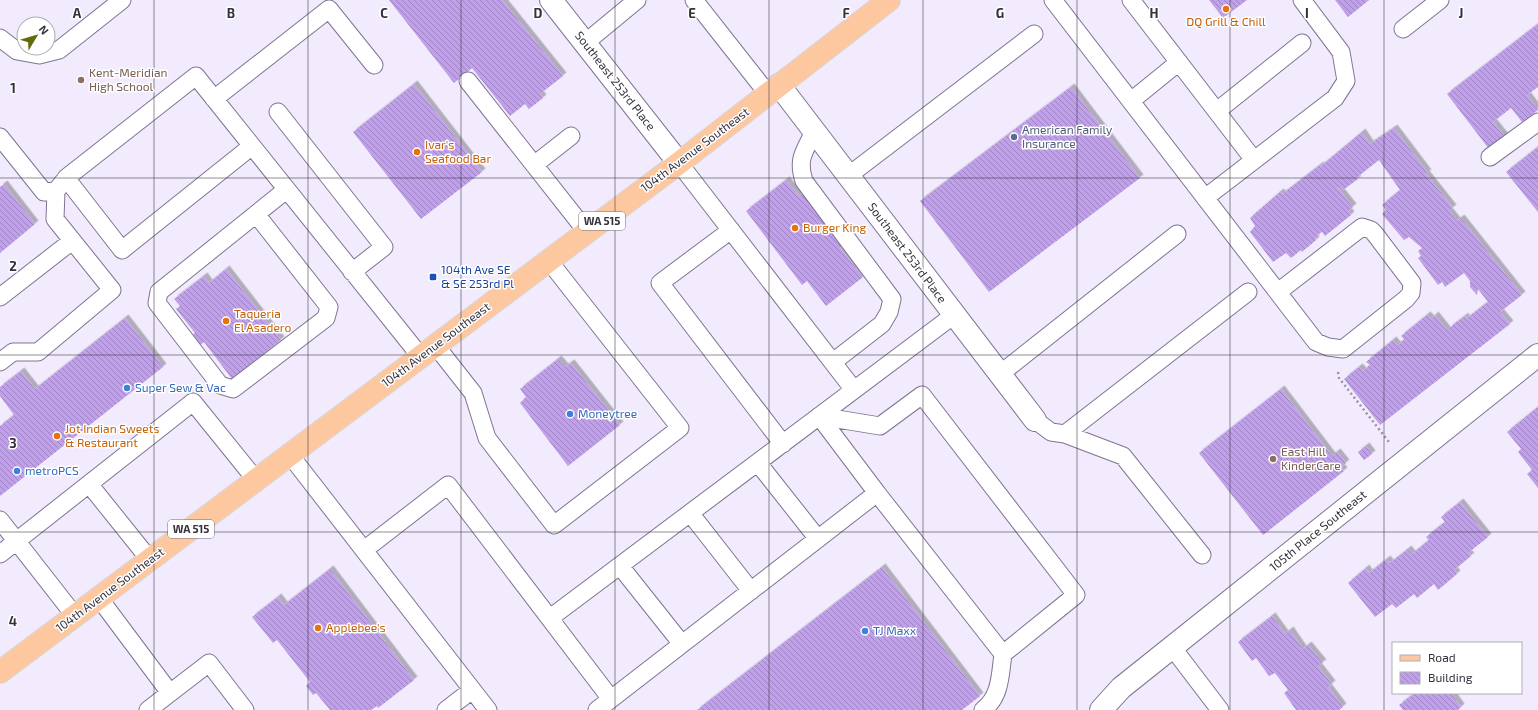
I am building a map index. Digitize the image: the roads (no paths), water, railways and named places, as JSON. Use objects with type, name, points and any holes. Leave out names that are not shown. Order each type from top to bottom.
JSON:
[{"type":"main road","name":"104th Avenue Southeast","points":[[0,672],[679,163],[890,0]]},
{"type":"street","name":"Southeast 253rd Place","points":[[551,0],[679,163]]},
{"type":"street","name":"Southeast 253rd Place","points":[[773,90],[814,132],[1035,420]]},
{"type":"street","name":"105th Place Southeast","points":[[1101,710],[1121,688],[1538,355]]},
{"type":"lane","points":[[0,38],[17,51],[39,55],[59,50],[122,0]]},
{"type":"lane","points":[[585,43],[637,0]]},
{"type":"lane","points":[[694,0],[773,90]]},
{"type":"lane","points":[[1053,0],[1316,342],[1328,347],[1343,349],[1411,293],[1412,283],[1371,230],[1362,227],[1278,292]]},
{"type":"lane","points":[[1131,0],[1254,160]]},
{"type":"lane","points":[[1205,198],[1335,98],[1346,81],[1341,52],[1302,0]]},
{"type":"lane","points":[[1403,29],[1440,0]]},
{"type":"lane","points":[[214,99],[329,9],[374,65]]},
{"type":"lane","points":[[848,176],[1034,34]]},
{"type":"lane","points":[[1217,111],[1302,43]]},
{"type":"lane","points":[[1131,102],[1179,62]]},
{"type":"lane","points":[[0,137],[44,192],[61,185],[196,76],[352,272],[428,351],[473,393],[487,438],[554,525],[680,428],[549,261]]},
{"type":"lane","points":[[468,81],[586,232]]},
{"type":"lane","points":[[278,112],[384,247],[352,272]]},
{"type":"lane","points":[[1490,156],[1538,122]]},
{"type":"lane","points":[[814,132],[802,156],[800,167],[804,181],[892,299],[889,312],[882,324],[833,362]]},
{"type":"lane","points":[[534,165],[571,136]]},
{"type":"lane","points":[[61,185],[122,250],[252,146]]},
{"type":"lane","points":[[679,163],[854,390]]},
{"type":"lane","points":[[0,362],[13,352],[38,352],[112,290],[55,219],[61,185]]},
{"type":"lane","points":[[256,214],[329,306],[326,318],[233,389],[220,385],[157,303],[159,292],[256,214],[286,190]]},
{"type":"lane","points":[[731,230],[660,283],[783,444]]},
{"type":"lane","points":[[1000,374],[1177,234]]},
{"type":"lane","points":[[0,297],[72,241]]},
{"type":"lane","points":[[1064,434],[1248,292]]},
{"type":"lane","points":[[550,618],[954,315]]},
{"type":"lane","points":[[819,416],[880,426],[922,394],[1076,596],[1003,654],[997,694],[990,705],[983,710]]},
{"type":"lane","points":[[0,554],[193,402],[256,480]]},
{"type":"lane","points":[[819,416],[877,493],[1003,654]]},
{"type":"lane","points":[[1035,420],[1051,432],[1064,434],[1123,456],[1202,555]]},
{"type":"lane","points":[[290,455],[488,710]]},
{"type":"lane","points":[[758,463],[818,539]]},
{"type":"lane","points":[[89,484],[150,560]]},
{"type":"lane","points":[[364,550],[448,485],[611,699]]},
{"type":"lane","points":[[598,710],[877,493]]},
{"type":"lane","points":[[690,513],[751,591]]},
{"type":"lane","points":[[0,520],[75,616]]},
{"type":"lane","points":[[620,566],[682,644]]},
{"type":"lane","points":[[98,598],[170,693]]},
{"type":"lane","points":[[1172,647],[1213,708]]},
{"type":"lane","points":[[148,710],[209,663],[245,710]]},
{"type":"lane","points":[[446,710],[472,690]]},
{"type":"place","name":"DQ Grill & Chill","points":[[1226,9]]},
{"type":"place","name":"Kent-Meridian High School","points":[[81,80]]},
{"type":"place","name":"American Family Insurance","points":[[1014,137]]},
{"type":"place","name":"Ivar's Seafood Bar","points":[[417,152]]},
{"type":"place","name":"Burger King","points":[[795,228]]},
{"type":"place","name":"104th Ave SE & SE 253rd Pl","points":[[433,277]]},
{"type":"place","name":"Taqueria El Asadero","points":[[226,321]]},
{"type":"place","name":"Super Sew & Vac","points":[[127,388]]},
{"type":"place","name":"Moneytree","points":[[570,414]]},
{"type":"place","name":"Jot Indian Sweets & Restaurant","points":[[57,436]]},
{"type":"place","name":"East Hill KinderCare","points":[[1273,459]]},
{"type":"place","name":"metroPCS","points":[[17,471]]},
{"type":"place","name":"Applebee's","points":[[318,628]]},
{"type":"place","name":"TJ Maxx","points":[[865,631]]}]
